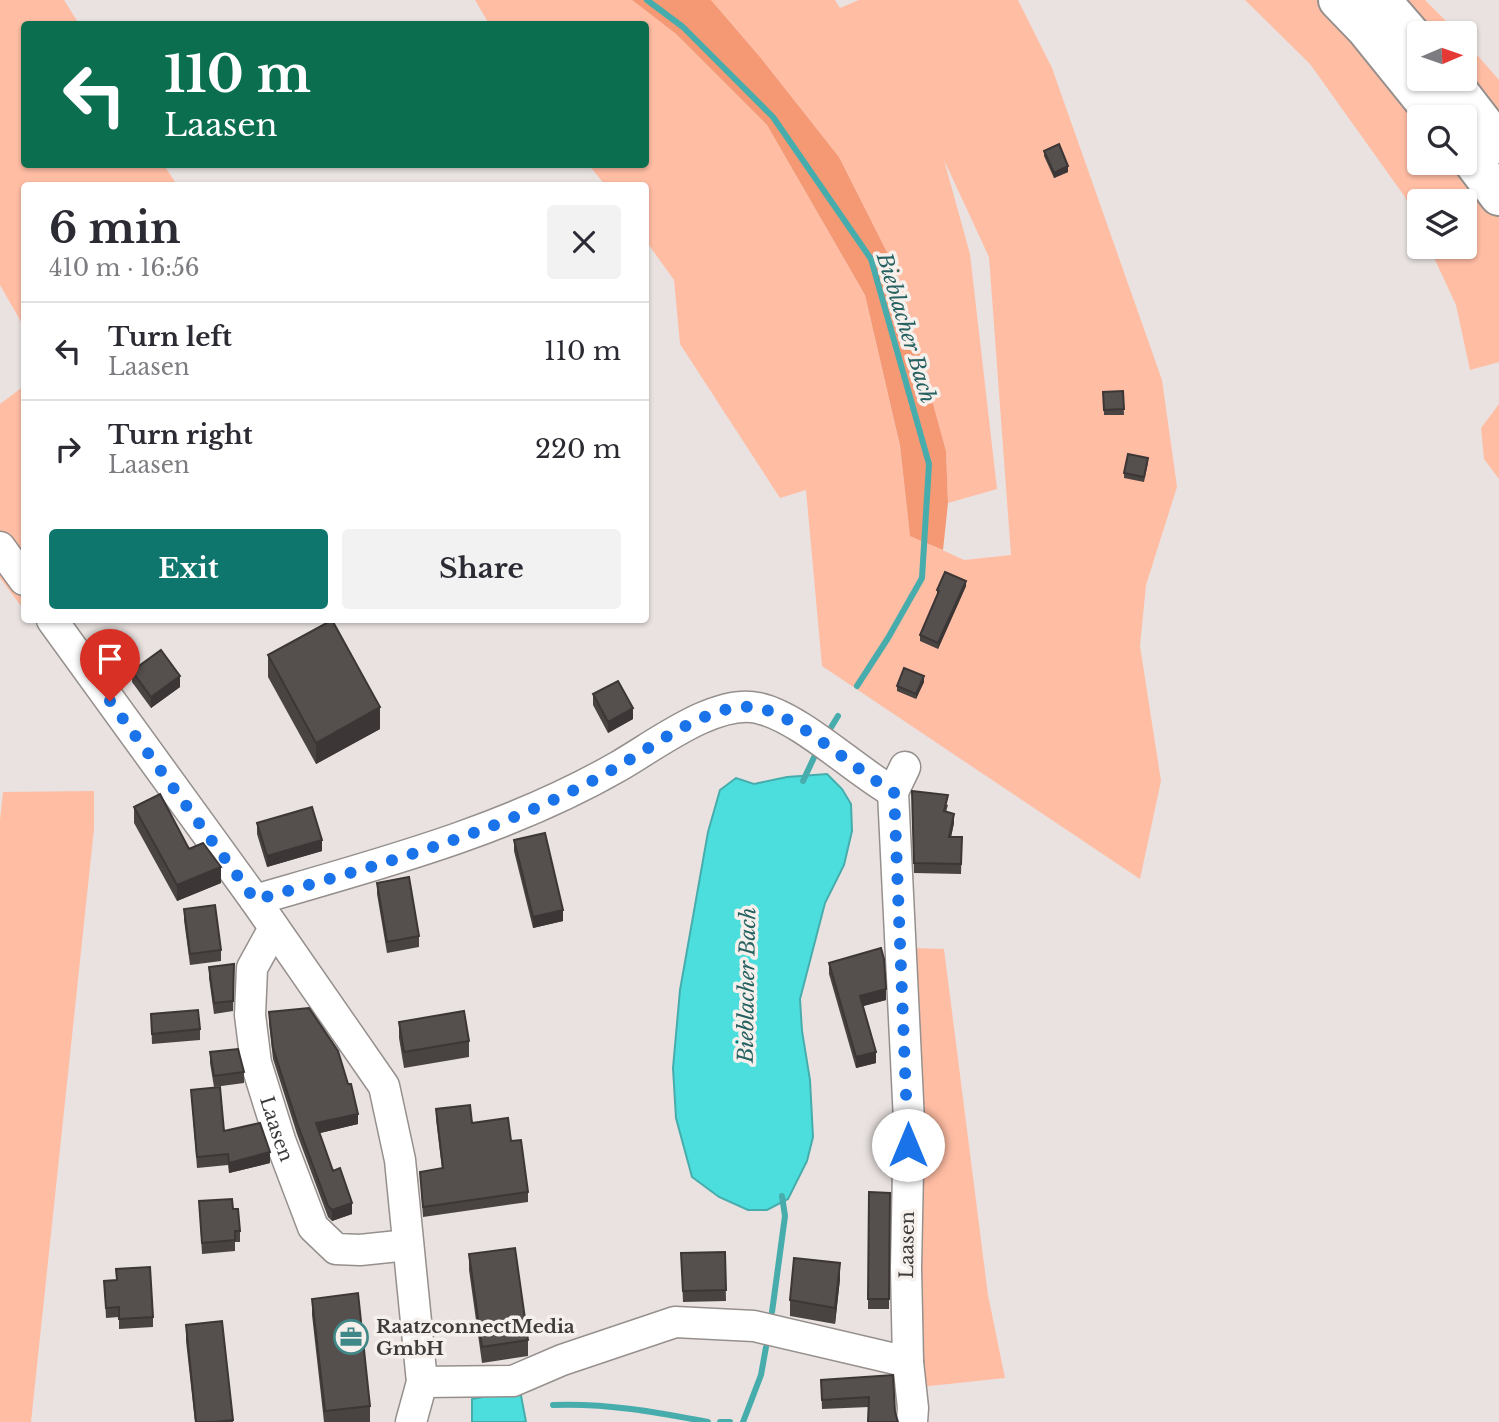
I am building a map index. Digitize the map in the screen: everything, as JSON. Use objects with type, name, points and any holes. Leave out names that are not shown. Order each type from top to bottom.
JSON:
[{"type":"highway","points":[[1338,0],[1366,29],[1427,105]]},
{"type":"highway","points":[[1381,0],[1407,30]]},
{"type":"highway","points":[[1458,91],[1499,144]]},
{"type":"highway","points":[[1477,167],[1499,196]]},
{"type":"street","points":[[0,547],[21,576]]},
{"type":"street","points":[[54,623],[255,900],[384,1086],[400,1160],[422,1382],[411,1422]]},
{"type":"street","name":"Laasen","points":[[255,900],[397,859],[488,827],[619,766],[657,741],[703,718],[737,707],[758,708],[781,717],[899,780],[909,1121],[906,1268],[912,1422]]},
{"type":"street","name":"Laasen","points":[[274,928],[252,968],[250,1015],[260,1076],[280,1140],[313,1227],[336,1248],[360,1250],[408,1245]]},
{"type":"street","points":[[422,1382],[513,1381],[562,1360],[675,1322],[754,1326],[908,1362]]},
{"type":"shaded area","points":[[0,0],[64,0],[77,21],[21,21],[21,168],[166,168],[175,182],[21,182],[21,322],[0,285]]},
{"type":"shaded area","points":[[475,0],[632,0],[676,34],[767,125],[865,295],[900,447],[910,535],[964,560],[1011,555],[989,257],[944,160],[970,254],[997,489],[948,503],[946,451],[897,272],[839,157],[711,0],[835,0],[840,8],[859,0],[1018,0],[1052,68],[1162,380],[1177,487],[1146,585],[1140,646],[1161,781],[1140,879],[822,666],[806,490],[780,498],[680,344],[674,280],[649,245],[649,182],[603,182],[591,168],[649,168],[649,21],[487,21]]},
{"type":"shaded area","points":[[632,0],[711,0],[839,157],[897,272],[946,451],[948,503],[943,550],[910,536],[900,446],[865,295],[767,125],[676,34]]},
{"type":"shaded area","points":[[1245,0],[1323,0],[1409,105],[1407,105],[1407,175],[1471,175],[1499,215],[1499,362],[1470,370],[1456,305],[1435,259],[1477,259],[1477,189],[1407,189],[1407,201],[1310,64]]},
{"type":"shaded area","points":[[1403,0],[1425,0],[1446,21],[1422,21]]},
{"type":"shaded area","points":[[1477,55],[1499,80],[1499,117],[1477,89]]},
{"type":"shaded area","points":[[21,388],[21,606],[0,578],[0,404]]},
{"type":"shaded area","points":[[1499,404],[1499,479],[1484,459],[1481,428]]},
{"type":"shaded area","points":[[94,791],[94,829],[31,1422],[0,1422],[0,820],[3,792]]},
{"type":"shaded area","points":[[911,948],[944,949],[988,1295],[1005,1378],[920,1387]]},
{"type":"water","points":[[827,774],[842,789],[851,804],[852,831],[844,865],[825,903],[800,999],[810,1080],[813,1137],[807,1161],[788,1199],[767,1210],[748,1210],[719,1197],[692,1177],[676,1118],[673,1068],[680,990],[708,832],[720,790],[736,778],[754,784],[787,777]]},
{"type":"water","points":[[520,1390],[526,1422],[472,1422],[472,1399]]},
{"type":"building","points":[[1059,144],[1068,166],[1054,173],[1044,151]]},
{"type":"building","points":[[1123,391],[1124,409],[1104,410],[1103,392]]},
{"type":"building","points":[[1128,454],[1148,458],[1144,477],[1124,473]]},
{"type":"building","points":[[945,572],[966,581],[938,643],[920,635]]},
{"type":"building","points":[[327,623],[334,623],[380,707],[316,743],[268,655]]},
{"type":"building","points":[[161,650],[180,676],[151,697],[132,671]]},
{"type":"building","points":[[904,668],[924,676],[916,694],[897,686]]},
{"type":"building","points":[[618,681],[633,708],[608,722],[593,694]]},
{"type":"building","points":[[912,791],[948,795],[944,811],[954,814],[949,837],[962,837],[961,864],[914,863]]},
{"type":"building","points":[[160,794],[189,849],[203,843],[221,867],[177,885],[134,807]]},
{"type":"building","points":[[312,807],[322,840],[267,856],[257,823]]},
{"type":"building","points":[[545,833],[563,910],[533,917],[514,840]]},
{"type":"building","points":[[409,877],[419,936],[387,942],[377,883]]},
{"type":"building","points":[[215,905],[221,950],[190,954],[184,909]]},
{"type":"building","points":[[881,948],[886,989],[860,996],[876,1052],[856,1057],[829,963]]},
{"type":"building","points":[[234,964],[233,1001],[214,1003],[209,967]]},
{"type":"building","points":[[309,1008],[338,1051],[348,1084],[351,1084],[358,1114],[316,1123],[333,1171],[340,1168],[352,1203],[332,1210],[328,1206],[297,1123],[273,1048],[269,1012]]},
{"type":"building","points":[[198,1010],[200,1029],[152,1034],[151,1014]]},
{"type":"building","points":[[464,1011],[469,1041],[404,1052],[399,1022]]},
{"type":"building","points":[[238,1049],[244,1072],[214,1076],[210,1052]]},
{"type":"building","points":[[220,1087],[224,1131],[260,1123],[270,1152],[229,1163],[228,1154],[197,1157],[191,1090]]},
{"type":"building","points":[[470,1105],[472,1123],[508,1118],[511,1141],[521,1140],[528,1192],[423,1207],[420,1172],[443,1168],[436,1109]]},
{"type":"building","points":[[869,1192],[890,1193],[889,1299],[868,1299]]},
{"type":"building","points":[[232,1199],[233,1209],[238,1209],[240,1231],[235,1231],[235,1240],[202,1243],[199,1201]]},
{"type":"building","points":[[515,1248],[528,1340],[482,1347],[469,1254]]},
{"type":"building","points":[[725,1252],[726,1290],[683,1291],[681,1253]]},
{"type":"building","points":[[794,1258],[840,1263],[835,1308],[790,1300]]},
{"type":"building","points":[[150,1267],[153,1317],[119,1319],[119,1307],[106,1308],[104,1281],[117,1280],[116,1269]]},
{"type":"building","points":[[358,1293],[370,1406],[325,1411],[312,1299]]},
{"type":"building","points":[[222,1321],[233,1420],[196,1422],[186,1325]]},
{"type":"building","points":[[893,1375],[898,1422],[868,1422],[869,1397],[822,1400],[821,1380]]},
{"type":"waterway","name":"Bieblacher Bach","points":[[647,0],[683,27],[773,117],[871,259],[929,464],[922,578],[857,686]]},
{"type":"waterway","name":"Bieblacher Bach","points":[[827,734],[838,716]]},
{"type":"waterway","name":"Bieblacher Bach","points":[[803,781],[817,751]]},
{"type":"waterway","name":"Bieblacher Bach","points":[[772,1312],[785,1216],[782,1196]]},
{"type":"waterway","name":"Bieblacher Bach","points":[[743,1422],[761,1375],[766,1347]]},
{"type":"waterway","points":[[553,1405],[612,1407],[708,1422]]},
{"type":"waterway","points":[[720,1422],[730,1422]]},
{"type":"place","name":"RaatzconnectMedia GmbH","points":[[351,1337]]},
{"type":"route","points":[[110,701],[255,900],[397,859],[488,827],[619,766],[657,741],[703,718],[737,707],[758,708],[781,717],[894,792],[908,1145]]}]
